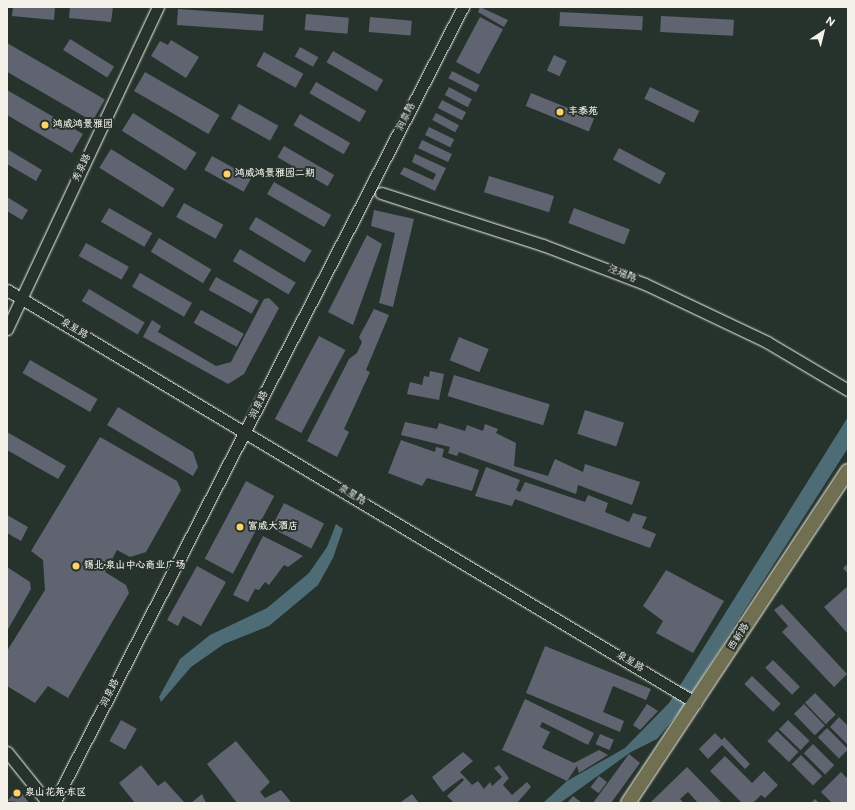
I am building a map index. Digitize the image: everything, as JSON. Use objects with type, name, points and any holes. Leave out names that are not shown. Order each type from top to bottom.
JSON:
[{"type":"main road","name":"西新路","points":[[628,803],[693,701],[848,471]]},
{"type":"street","name":"秀泉路","points":[[7,329],[158,7]]},
{"type":"street","name":"润泉路","points":[[54,803],[463,7]]},
{"type":"street","name":"泾瑞路","points":[[381,193],[543,245],[645,284],[767,342],[848,390]]},
{"type":"street","name":"泉星路","points":[[7,290],[245,431],[693,701]]},
{"type":"street","points":[[7,752],[48,803]]},
{"type":"water","points":[[848,417],[848,448],[680,711],[657,739],[631,752],[560,803],[543,803],[567,781],[625,748],[669,703]]},
{"type":"water","points":[[336,524],[343,529],[333,558],[318,585],[269,626],[224,644],[191,667],[161,702],[159,697],[180,659],[210,635],[267,608],[309,573],[327,547]]},
{"type":"building","points":[[13,7],[55,7],[54,20],[12,16]]},
{"type":"building","points":[[70,7],[113,7],[111,22],[69,18]]},
{"type":"building","points":[[480,7],[508,20],[504,27],[478,12]]},
{"type":"building","points":[[178,9],[264,15],[263,31],[177,25]]},
{"type":"building","points":[[560,12],[643,16],[642,30],[559,26]]},
{"type":"building","points":[[306,14],[349,18],[347,34],[305,30]]},
{"type":"building","points":[[661,16],[734,20],[733,36],[660,32]]},
{"type":"building","points":[[370,17],[412,21],[411,36],[369,32]]},
{"type":"building","points":[[480,17],[503,29],[479,74],[456,62]]},
{"type":"building","points":[[70,39],[114,67],[107,78],[63,50]]},
{"type":"building","points":[[171,40],[199,57],[186,78],[151,56],[160,41],[168,45]]},
{"type":"building","points":[[7,43],[105,100],[92,121],[7,72]]},
{"type":"building","points":[[300,47],[318,57],[313,67],[295,57]]},
{"type":"building","points":[[333,51],[383,80],[377,91],[326,62]]},
{"type":"building","points":[[264,52],[303,74],[296,88],[256,66]]},
{"type":"building","points":[[554,55],[567,61],[560,76],[547,70]]},
{"type":"building","points":[[452,71],[480,85],[476,92],[448,78]]},
{"type":"building","points":[[145,72],[219,115],[208,134],[134,91]]},
{"type":"building","points":[[316,82],[366,111],[360,122],[310,93]]},
{"type":"building","points":[[449,87],[472,99],[468,107],[445,95]]},
{"type":"building","points":[[650,87],[699,111],[694,123],[644,99]]},
{"type":"building","name":"鸿威鸿景雅园","points":[[7,90],[83,134],[72,153],[7,115]]},
{"type":"building","name":"丰泰苑","points":[[531,93],[594,118],[589,131],[526,106]]},
{"type":"building","points":[[442,100],[466,112],[462,120],[438,108]]},
{"type":"building","points":[[239,104],[278,126],[270,141],[231,119]]},
{"type":"building","points":[[133,113],[197,153],[185,171],[122,131]]},
{"type":"building","points":[[436,113],[459,125],[455,132],[432,120]]},
{"type":"building","points":[[300,114],[350,143],[344,154],[294,125]]},
{"type":"building","points":[[429,127],[454,139],[450,147],[425,135]]},
{"type":"building","points":[[422,140],[452,154],[448,162],[418,148]]},
{"type":"building","points":[[284,146],[334,175],[328,186],[278,157]]},
{"type":"building","points":[[619,148],[666,173],[660,184],[613,159]]},
{"type":"building","points":[[7,149],[42,170],[36,181],[7,164]]},
{"type":"building","points":[[111,149],[175,189],[163,207],[99,168]]},
{"type":"building","points":[[415,154],[446,168],[435,191],[400,174],[404,167],[433,180],[436,174],[412,162]]},
{"type":"building","name":"鸿威鸿景雅园二期","points":[[212,156],[251,178],[244,192],[204,170]]},
{"type":"building","points":[[489,176],[554,196],[549,212],[484,192]]},
{"type":"building","points":[[274,182],[331,215],[324,227],[267,194]]},
{"type":"building","points":[[7,197],[28,210],[22,220],[7,211]]},
{"type":"building","points":[[184,203],[223,225],[216,239],[176,217]]},
{"type":"building","points":[[109,208],[152,233],[144,247],[101,222]]},
{"type":"building","points":[[574,208],[630,230],[624,244],[568,223]]},
{"type":"building","points":[[374,210],[414,219],[393,307],[379,303],[395,233],[371,226]]},
{"type":"building","points":[[256,217],[312,250],[305,262],[249,229]]},
{"type":"building","points":[[367,235],[382,244],[353,325],[328,312]]},
{"type":"building","points":[[159,238],[211,269],[203,283],[151,252]]},
{"type":"building","points":[[86,243],[129,267],[122,280],[79,256]]},
{"type":"building","points":[[240,249],[296,282],[289,294],[233,261]]},
{"type":"building","points":[[140,273],[192,303],[184,317],[132,287]]},
{"type":"building","points":[[216,277],[259,301],[252,314],[209,290]]},
{"type":"building","points":[[89,289],[145,322],[138,334],[82,301]]},
{"type":"building","points":[[269,298],[279,308],[244,374],[228,384],[143,337],[152,320],[161,326],[158,332],[216,366],[231,362],[264,299]]},
{"type":"building","points":[[374,309],[389,315],[366,370],[370,372],[344,429],[349,432],[337,457],[307,441],[349,359],[357,353],[362,342],[359,337]]},
{"type":"building","points":[[201,310],[244,334],[237,347],[194,323]]},
{"type":"building","points":[[319,336],[345,350],[301,433],[275,419]]},
{"type":"building","points":[[459,337],[489,349],[479,372],[450,360]]},
{"type":"building","points":[[30,360],[98,399],[90,412],[22,373]]},
{"type":"building","points":[[430,371],[444,374],[439,400],[407,394],[410,382],[422,385],[424,376],[429,377]]},
{"type":"building","points":[[454,375],[550,404],[543,425],[448,396]]},
{"type":"building","points":[[118,407],[193,452],[198,467],[193,476],[107,425]]},
{"type":"building","points":[[585,410],[624,423],[616,446],[577,434]]},
{"type":"building","points":[[405,422],[437,429],[439,423],[465,431],[467,425],[483,431],[485,424],[498,429],[496,433],[516,443],[514,466],[548,476],[555,459],[583,472],[585,464],[640,482],[632,505],[578,485],[576,494],[459,452],[457,456],[448,453],[450,447],[401,435]]},
{"type":"building","points":[[7,432],[66,466],[58,479],[7,450]]},
{"type":"building","name":"锡北·泉山中心商业广场","points":[[100,437],[177,481],[181,490],[146,552],[130,557],[117,550],[105,572],[126,585],[129,593],[68,698],[48,686],[35,703],[7,686],[7,651],[45,590],[43,560],[31,551]]},
{"type":"building","points":[[401,440],[435,452],[436,447],[444,449],[442,457],[479,470],[472,491],[427,478],[422,486],[388,473]]},
{"type":"building","points":[[486,467],[520,480],[516,490],[520,492],[525,482],[585,502],[588,495],[608,503],[605,512],[629,522],[633,513],[647,517],[642,528],[656,534],[650,548],[515,499],[512,506],[475,496]]},
{"type":"building","name":"富威大酒店","points":[[246,481],[274,496],[233,574],[205,559]]},
{"type":"building","points":[[284,503],[324,523],[311,548],[271,528]]},
{"type":"building","points":[[7,515],[28,527],[21,541],[7,533]]},
{"type":"building","points":[[263,536],[303,556],[288,567],[284,565],[269,585],[265,582],[259,590],[255,589],[248,602],[233,595]]},
{"type":"building","points":[[848,564],[848,574],[843,568]]},
{"type":"building","points":[[197,566],[226,582],[201,626],[183,616],[178,626],[167,620]]},
{"type":"building","points":[[7,567],[30,582],[31,589],[7,631]]},
{"type":"building","points":[[666,570],[724,601],[693,653],[656,633],[663,621],[643,606]]},
{"type":"building","points":[[848,586],[848,634],[824,607]]},
{"type":"building","points":[[782,604],[847,674],[834,687],[782,632],[788,626],[774,610]]},
{"type":"building","points":[[545,646],[651,689],[646,700],[613,686],[603,712],[624,721],[620,732],[526,693]]},
{"type":"building","points":[[773,660],[800,687],[792,695],[765,668]]},
{"type":"building","points":[[752,676],[781,704],[773,712],[744,684]]},
{"type":"building","points":[[815,693],[836,715],[826,724],[805,703]]},
{"type":"building","points":[[525,699],[594,733],[588,745],[542,722],[540,727],[550,732],[542,748],[574,763],[599,750],[608,755],[579,773],[577,766],[567,781],[502,750]]},
{"type":"building","points":[[647,704],[658,711],[640,730],[633,725]]},
{"type":"building","points":[[804,704],[825,726],[815,735],[794,714]]},
{"type":"building","points":[[839,717],[848,726],[848,745],[830,727]]},
{"type":"building","points":[[121,720],[137,729],[125,750],[109,741]]},
{"type":"building","points":[[788,720],[810,741],[801,750],[779,729]]},
{"type":"building","points":[[827,728],[848,749],[839,758],[818,737]]},
{"type":"building","points":[[777,731],[799,752],[789,762],[767,741]]},
{"type":"building","points":[[715,733],[722,740],[724,737],[750,764],[745,769],[722,745],[708,759],[699,749]]},
{"type":"building","points":[[600,734],[614,740],[610,750],[596,744]]},
{"type":"building","points":[[236,741],[270,782],[260,792],[265,798],[281,790],[291,802],[237,803],[207,764]]},
{"type":"building","points":[[813,744],[834,765],[825,774],[804,753]]},
{"type":"building","points":[[463,752],[473,761],[460,772],[472,785],[478,781],[484,789],[490,782],[492,786],[502,777],[494,768],[499,765],[509,778],[503,785],[512,795],[527,782],[531,787],[517,803],[454,803],[447,796],[464,780],[462,778],[443,792],[432,777]]},
{"type":"building","points":[[629,754],[640,763],[611,803],[593,803]]},
{"type":"building","points":[[801,755],[822,776],[813,785],[792,764]]},
{"type":"building","points":[[725,756],[752,783],[764,771],[778,785],[765,798],[761,795],[753,803],[742,803],[710,771]]},
{"type":"building","points":[[141,765],[158,786],[165,781],[185,803],[135,803],[119,783]]},
{"type":"building","points":[[687,767],[722,803],[698,803],[688,792],[680,799],[684,803],[650,803]]},
{"type":"building","points":[[841,772],[848,779],[848,803],[832,803],[821,792]]},
{"type":"building","points":[[599,776],[607,782],[599,793],[591,787]]},
{"type":"building","name":"泉山花苑·东区","points":[[19,789],[29,803],[7,801]]},
{"type":"building","points":[[202,794],[206,803],[191,803]]},
{"type":"building","points":[[412,794],[419,803],[401,802]]},
{"type":"building","points":[[573,796],[582,803],[567,803]]},
{"type":"building","points":[[815,799],[819,803],[811,803]]},
{"type":"place","name":"丰泰苑","points":[[560,112]]},
{"type":"place","name":"鸿威鸿景雅园","points":[[45,125]]},
{"type":"place","name":"鸿威鸿景雅园二期","points":[[227,174]]},
{"type":"place","name":"富威大酒店","points":[[240,527]]},
{"type":"place","name":"锡北·泉山中心商业广场","points":[[76,566]]},
{"type":"place","name":"泉山花苑·东区","points":[[17,793]]}]
